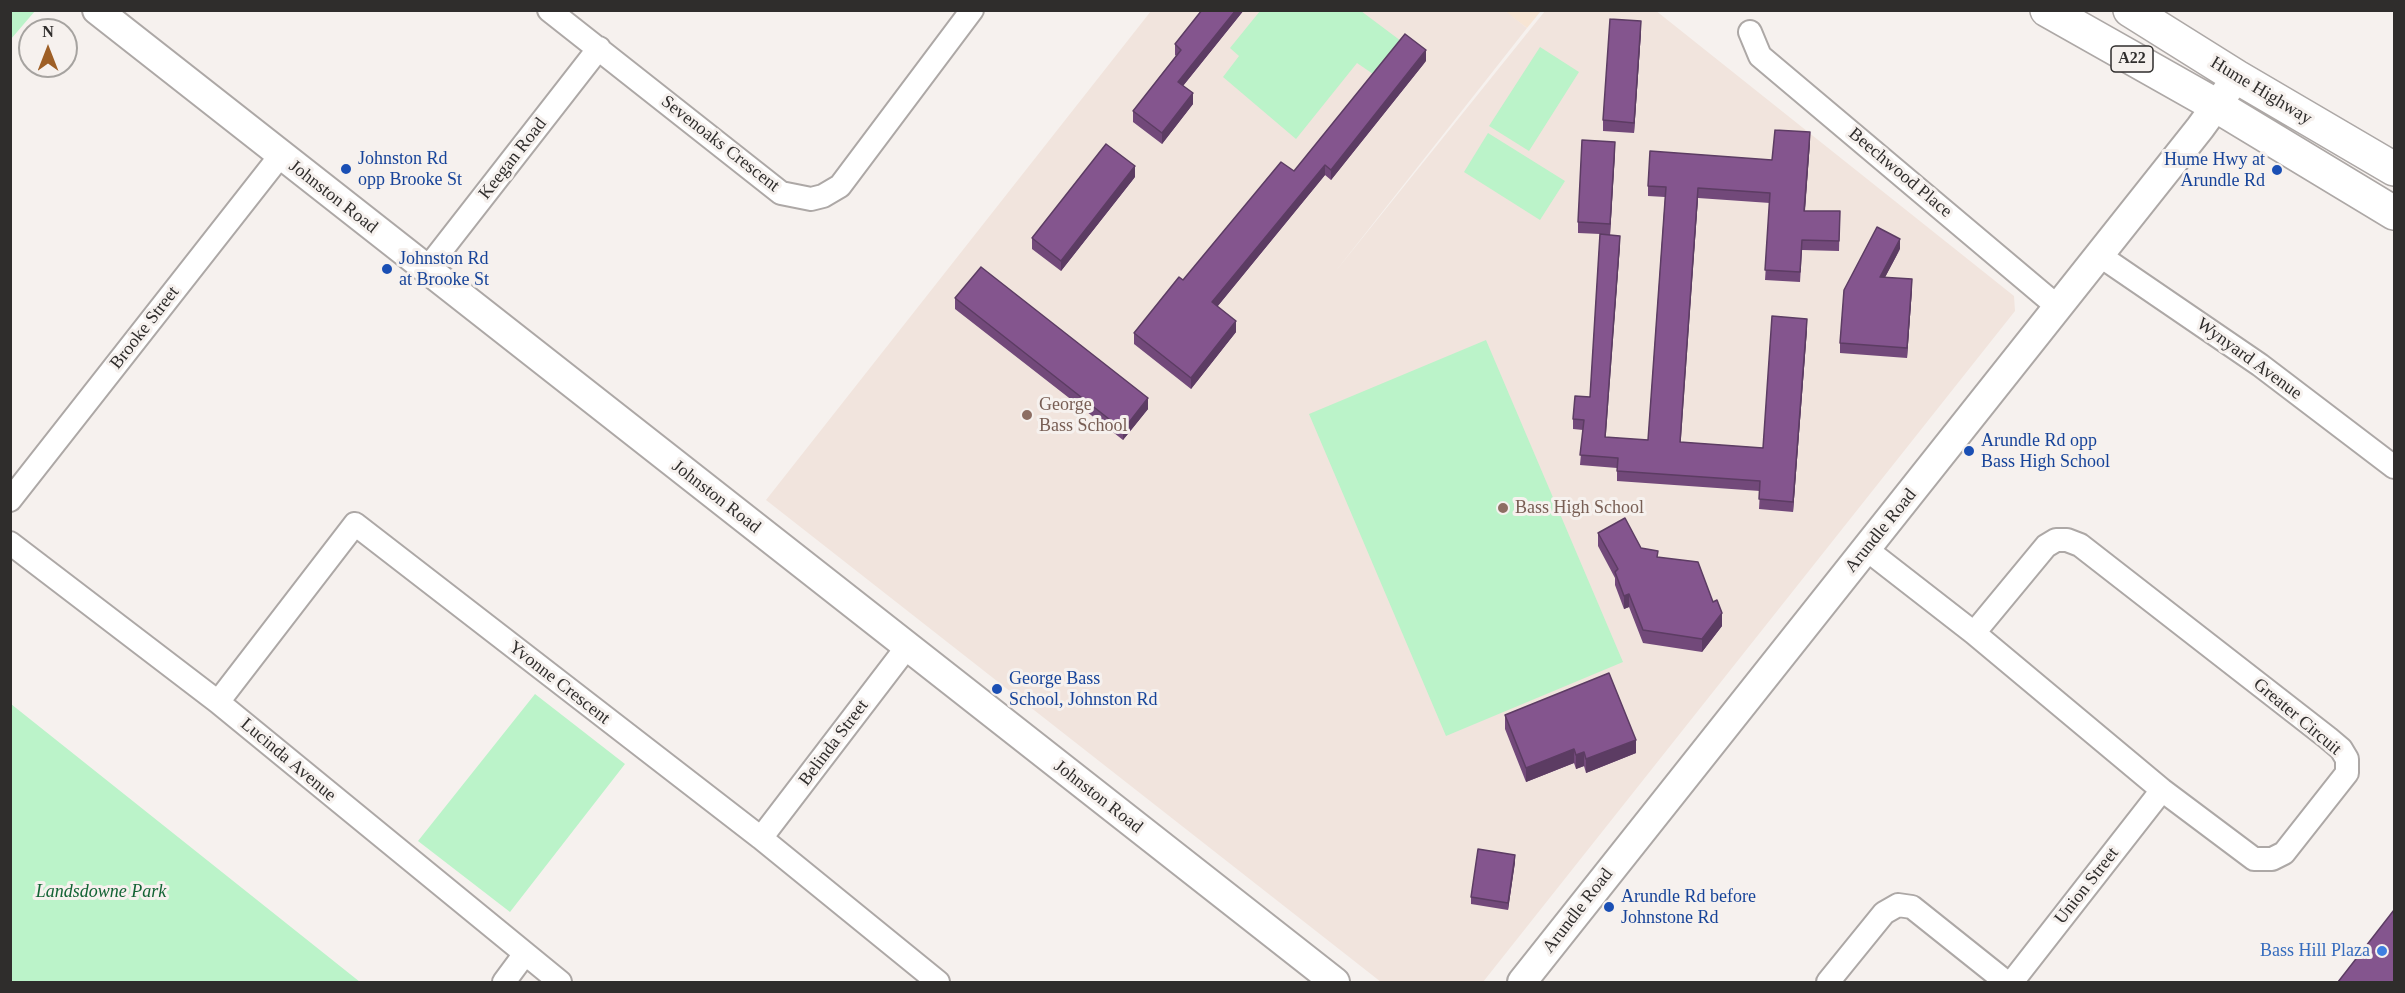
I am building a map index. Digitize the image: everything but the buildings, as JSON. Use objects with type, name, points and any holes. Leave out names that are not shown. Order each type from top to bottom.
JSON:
[{"type":"highway","name":"Hume Highway","points":[[2047,10],[2217,106],[2394,213]]},
{"type":"highway","name":"Hume Highway","points":[[2130,10],[2237,77],[2394,168]]},
{"type":"street","name":"Johnston Road","points":[[97,10],[280,156],[1335,982]]},
{"type":"street","name":"Sevenoaks Crescent","points":[[549,10],[781,193],[811,200],[840,186],[972,10]]},
{"type":"street","name":"Beechwood Place","points":[[1750,32],[1761,56],[2058,307]]},
{"type":"street","name":"Keegan Road","points":[[426,270],[599,48]]},
{"type":"street","name":"Arundle Road","points":[[1522,982],[2100,255],[2217,106],[2237,77]]},
{"type":"street","name":"Brooke Street","points":[[10,500],[280,156]]},
{"type":"street","name":"Wynyard Avenue","points":[[2100,255],[2260,364],[2394,467]]},
{"type":"street","name":"Yvonne Crescent","points":[[218,702],[355,524],[761,838],[939,982]]},
{"type":"street","name":"Greater Circuit","points":[[1866,549],[1974,633],[2162,790],[2254,859],[2272,859],[2284,853],[2347,773],[2347,759],[2341,749],[2080,544],[2067,540],[2056,540],[2046,546],[1974,633]]},
{"type":"street","name":"Lucinda Avenue","points":[[10,543],[218,702],[524,955],[560,982]]},
{"type":"street","name":"Belinda Street","points":[[761,838],[907,647]]},
{"type":"street","name":"Union Street","points":[[2012,982],[2162,790]]},
{"type":"street","points":[[1828,982],[1884,913],[1898,905],[1912,907],[2006,982]]},
{"type":"street","points":[[504,982],[524,955]]},
{"type":"shaded area","name":"Bass High School","points":[[1504,10],[1527,28],[1335,272],[1545,11],[1655,10],[2014,296],[2015,311],[1483,982],[1381,982],[766,500],[1151,11]]},
{"type":"shaded area","points":[[1504,11],[1541,11],[1527,28]]},
{"type":"green space","points":[[10,11],[35,11],[29,18],[18,18],[18,31],[11,39]]},
{"type":"green space","points":[[1260,11],[1361,11],[1405,44],[1391,62],[1385,59],[1373,74],[1357,63],[1296,139],[1223,77],[1239,56],[1230,48]]},
{"type":"green space","points":[[1540,47],[1579,72],[1529,151],[1489,126]]},
{"type":"green space","points":[[1488,133],[1565,181],[1540,220],[1464,172]]},
{"type":"green space","points":[[1486,340],[1623,662],[1446,736],[1309,414]]},
{"type":"green space","points":[[535,694],[625,764],[510,912],[418,841]]},
{"type":"green space","name":"Landsdowne Park","points":[[11,704],[360,982],[11,982]]},
{"type":"place","name":"Johnston Rd opp Brooke St","points":[[346,169]]},
{"type":"place","name":"Hume Hwy at Arundle Rd","points":[[2277,170]]},
{"type":"place","name":"Johnston Rd at Brooke St","points":[[387,269]]},
{"type":"place","name":"George Bass School","points":[[1027,415]]},
{"type":"place","name":"Arundle Rd opp Bass High School","points":[[1969,451]]},
{"type":"place","name":"Bass High School","points":[[1503,508]]},
{"type":"place","name":"George Bass School, Johnston Rd","points":[[997,689]]},
{"type":"place","name":"Arundle Rd before Johnstone Rd","points":[[1609,907]]},
{"type":"place","name":"Bass Hill Plaza","points":[[2382,951]]}]
